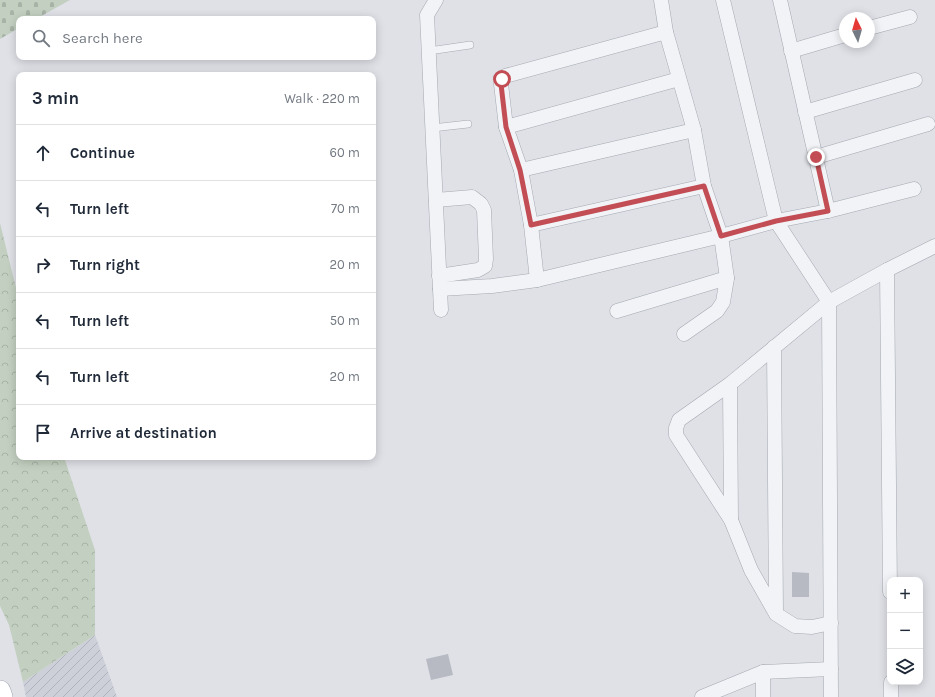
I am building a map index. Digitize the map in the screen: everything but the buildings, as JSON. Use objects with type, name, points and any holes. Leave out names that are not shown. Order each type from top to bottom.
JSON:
[{"type":"main road","points":[[0,691],[2,697]]},
{"type":"street","points":[[436,0],[427,15],[441,310]]},
{"type":"street","points":[[661,0],[666,32],[694,130],[704,186],[721,236],[727,278],[723,302],[717,311],[684,334]]},
{"type":"street","points":[[723,0],[776,221],[829,302],[831,697]]},
{"type":"street","points":[[780,0],[828,211]]},
{"type":"street","points":[[875,26],[910,17]]},
{"type":"street","points":[[537,280],[531,225],[520,170],[506,127],[501,84],[502,79],[505,76],[666,32]]},
{"type":"street","points":[[791,51],[839,37]]},
{"type":"street","points":[[506,127],[679,79]]},
{"type":"street","points":[[805,112],[915,80]]},
{"type":"street","points":[[816,157],[928,124]]},
{"type":"street","points":[[520,170],[694,130]]},
{"type":"street","points":[[531,225],[704,186]]},
{"type":"street","points":[[440,282],[492,286],[537,280],[721,236],[776,221],[828,211],[914,189]]},
{"type":"street","points":[[436,200],[472,197],[481,204],[484,210],[486,252],[485,266],[478,270],[440,282]]},
{"type":"street","points":[[831,623],[812,627],[795,626],[776,614],[751,570],[730,520],[676,435],[676,428],[679,420],[730,384],[829,302],[887,270],[935,246]]},
{"type":"street","points":[[887,270],[890,577]]},
{"type":"street","points":[[617,311],[727,278]]},
{"type":"street","points":[[774,347],[776,614]]},
{"type":"street","points":[[730,384],[730,520]]},
{"type":"street","points":[[702,697],[718,693],[763,672],[831,669]]},
{"type":"street","points":[[763,672],[763,697]]},
{"type":"street","points":[[891,685],[891,697]]},
{"type":"lane","points":[[428,51],[470,45]]},
{"type":"lane","points":[[432,128],[468,124]]},
{"type":"shaded area","points":[[95,635],[117,697],[26,697],[23,682]]},
{"type":"green space","points":[[0,0],[70,0],[41,16],[16,16],[16,30],[0,39]]},
{"type":"green space","points":[[0,223],[16,288],[16,460],[65,460],[95,550],[95,635],[23,682],[9,625],[0,606]]},
{"type":"route","points":[[502,79],[501,84],[506,127],[520,170],[531,225],[704,186],[721,236],[776,221],[828,211],[816,157]]}]
